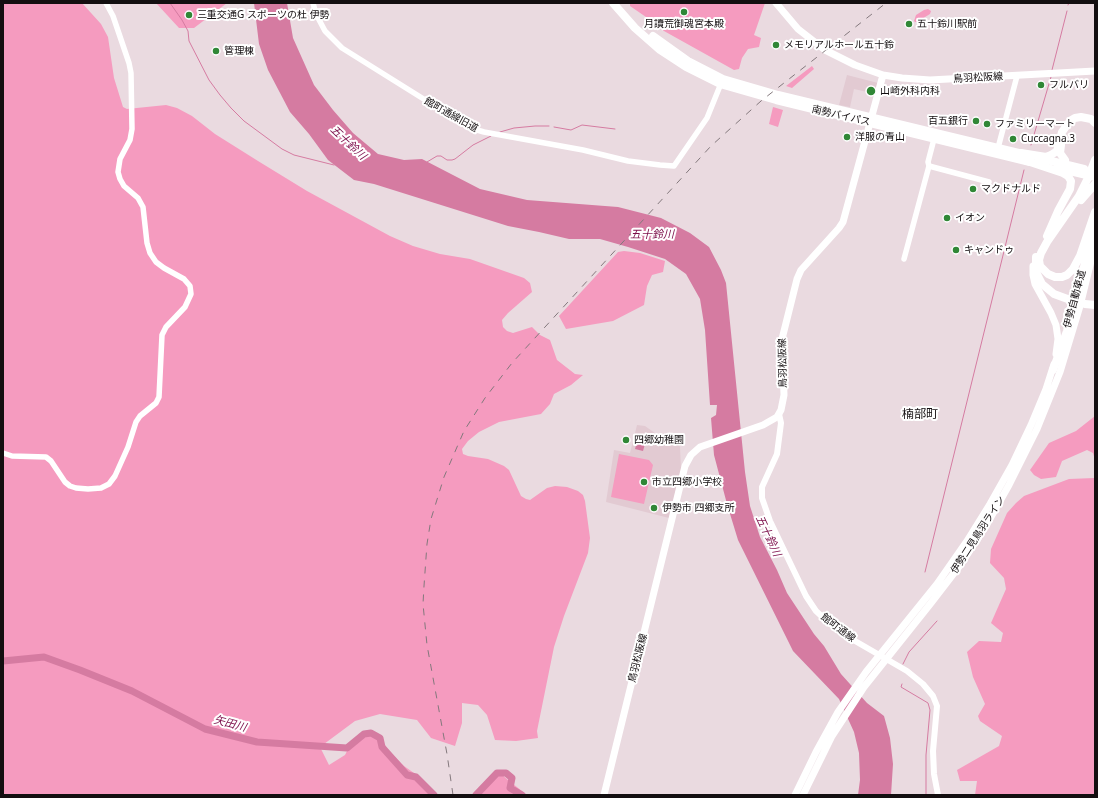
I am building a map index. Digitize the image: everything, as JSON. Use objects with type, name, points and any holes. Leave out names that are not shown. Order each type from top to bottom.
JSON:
[{"type":"highway","name":"南勢バイパス","points":[[613,3],[635,28],[660,50],[691,70],[722,82],[778,95],[871,120],[934,139],[1095,171]]},
{"type":"highway","name":"南勢バイパス","points":[[620,3],[636,21],[662,43],[695,66],[722,82]]},
{"type":"highway","points":[[1022,157],[1051,156],[1057,150],[1064,129],[1070,121],[1075,118],[1081,117],[1091,119],[1095,123]]},
{"type":"highway","name":"南勢バイパス","points":[[871,120],[998,148],[1022,157],[1095,177]]},
{"type":"highway","points":[[1095,128],[1089,122],[1081,120],[1076,121],[1069,126],[1064,135],[1060,149],[1061,156],[1065,160],[1095,171]]},
{"type":"highway","points":[[1022,157],[1063,173],[1068,176],[1071,181],[1070,189],[1058,211],[1038,258],[1036,272],[1042,284],[1054,294],[1073,299]]},
{"type":"highway","points":[[1047,239],[1075,202],[1085,182],[1094,157]]},
{"type":"highway","points":[[1047,239],[1064,224],[1095,184]]},
{"type":"highway","points":[[1038,258],[1040,266],[1048,274],[1054,277],[1060,277],[1069,273],[1075,266],[1078,259],[1095,212]]},
{"type":"highway","name":"伊勢自動車道","points":[[1053,370],[1066,331],[1095,226]]},
{"type":"highway","points":[[1083,304],[1095,306]]},
{"type":"main road","points":[[776,3],[798,29],[825,50],[855,65],[883,75]]},
{"type":"main road","name":"鳥羽松阪線","points":[[604,795],[685,466],[695,451],[767,423],[779,414],[783,406],[784,395],[782,339],[797,279],[801,270],[840,228],[843,222],[883,75],[930,80],[1095,71]]},
{"type":"main road","name":"伊勢二見鳥羽ライン","points":[[794,795],[838,712],[866,672],[884,655],[931,603],[961,564],[987,524],[1026,454],[1046,409],[1083,304],[1095,245]]},
{"type":"main road","name":"伊勢二見鳥羽ライン","points":[[804,795],[816,768],[843,718],[884,655],[964,546],[990,504],[1038,409],[1053,370],[1058,344],[1057,330],[1053,317],[1035,284],[1033,271],[1038,258]]},
{"type":"main road","points":[[1095,265],[1088,278],[1083,304],[1095,302]]},
{"type":"main road","name":"館町通線","points":[[779,414],[781,423],[777,454],[762,487],[762,498],[770,521],[806,596],[816,611],[843,634],[907,671],[923,684],[935,700],[937,711],[933,751],[938,795]]},
{"type":"street","points":[[3,453],[12,456],[46,458],[51,461],[65,482],[76,488],[101,488],[109,484],[115,476],[128,447],[136,422],[140,416],[156,403],[159,397],[162,335],[166,327],[185,307],[191,294],[190,286],[184,279],[156,262],[150,253],[147,243],[143,207],[138,198],[124,186],[120,179],[118,172],[120,159],[130,140],[132,129],[131,73],[113,16],[106,3]]},
{"type":"street","name":"館町通線旧道","points":[[313,3],[316,14],[325,31],[342,48],[470,128],[484,132],[583,150],[628,161],[660,166],[674,166],[702,126],[712,108],[722,82]]},
{"type":"street","points":[[998,148],[1018,76]]},
{"type":"street","points":[[904,259],[929,166],[928,162],[934,139]]},
{"type":"street","points":[[929,166],[990,182]]},
{"type":"shaded area","points":[[3,3],[82,3],[101,24],[108,37],[114,78],[123,107],[127,109],[166,105],[177,108],[192,116],[215,134],[307,191],[390,236],[413,246],[440,254],[470,259],[524,278],[530,283],[532,292],[502,320],[503,327],[507,331],[513,333],[532,327],[540,335],[550,340],[557,360],[575,374],[583,375],[571,385],[554,394],[550,404],[541,414],[499,422],[479,432],[468,441],[462,449],[463,454],[488,459],[504,466],[509,470],[521,496],[526,499],[530,500],[547,488],[555,486],[567,487],[578,491],[583,495],[585,501],[590,538],[588,553],[554,647],[537,731],[538,738],[516,741],[495,740],[487,715],[478,705],[462,703],[462,723],[455,746],[431,738],[417,720],[380,714],[355,721],[320,747],[329,765],[345,755],[348,749],[369,730],[379,735],[388,750],[404,766],[421,778],[437,795],[3,795]]},
{"type":"shaded area","name":"三重交通G スポーツの杜 伊勢","points":[[156,3],[227,3],[194,28],[179,28]]},
{"type":"shaded area","points":[[630,3],[765,3],[754,35],[761,38],[759,47],[748,49],[742,58],[739,69],[734,70],[655,26],[646,17],[630,6]]},
{"type":"shaded area","points":[[928,9],[931,11],[930,14],[917,22],[914,21],[916,15]]},
{"type":"shaded area","points":[[812,66],[814,69],[792,88],[786,86]]},
{"type":"shaded area","name":"山崎外科内科","points":[[847,75],[878,83],[876,94],[854,89],[850,107],[839,105]]},
{"type":"shaded area","points":[[773,107],[783,110],[778,127],[769,124]]},
{"type":"shaded area","points":[[624,251],[640,253],[665,261],[663,272],[652,275],[647,286],[644,305],[613,321],[566,329],[559,316],[618,252]]},
{"type":"shaded area","points":[[1095,416],[1095,460],[1093,453],[1087,450],[1062,461],[1056,477],[1041,479],[1034,475],[1030,470],[1049,443],[1076,431]]},
{"type":"shaded area","name":"市立四郷小学校","points":[[637,425],[645,426],[662,438],[678,443],[680,447],[681,470],[669,518],[606,502],[614,450],[630,453]]},
{"type":"shaded area","points":[[619,454],[649,460],[653,465],[644,504],[611,497]]},
{"type":"shaded area","points":[[1095,471],[1095,795],[975,795],[977,781],[960,781],[957,770],[999,746],[1002,736],[980,721],[978,716],[985,704],[973,677],[967,652],[979,641],[1001,642],[1003,633],[991,623],[1006,589],[1004,578],[990,563],[991,549],[1007,513],[1024,496],[1069,479],[1094,478]]},
{"type":"shaded area","points":[[500,773],[508,780],[527,795],[474,795]]},
{"type":"water","name":"五十鈴川","points":[[254,3],[287,3],[293,38],[314,85],[353,133],[378,154],[404,160],[422,159],[480,189],[527,200],[618,207],[661,218],[690,233],[709,247],[726,283],[745,472],[750,506],[760,537],[787,593],[814,634],[824,646],[841,674],[867,703],[884,716],[890,738],[893,764],[891,795],[858,795],[860,780],[859,753],[854,732],[839,699],[793,651],[738,540],[714,455],[711,418],[716,415],[717,405],[710,405],[705,330],[700,299],[686,274],[665,259],[600,239],[569,239],[508,226],[374,184],[354,180],[328,160],[309,134],[290,112],[268,70],[259,44]]},
{"type":"water","points":[[639,435],[647,437],[643,451],[635,449]]},
{"type":"waterway","points":[[170,3],[188,31],[189,41],[209,80],[231,108],[244,121],[282,149],[294,155],[334,165]]},
{"type":"waterway","points":[[1052,70],[1067,11]]},
{"type":"waterway","points":[[1031,145],[1051,77]]},
{"type":"waterway","points":[[554,127],[571,130],[582,125],[615,129]]},
{"type":"waterway","points":[[500,132],[514,128],[549,126]]},
{"type":"waterway","points":[[427,162],[437,156],[441,156],[447,160],[455,159],[473,145],[491,136]]},
{"type":"waterway","points":[[925,572],[1024,170]]},
{"type":"waterway","points":[[903,664],[909,652],[937,621]]},
{"type":"waterway","name":"矢田川","points":[[3,661],[44,657],[132,691],[205,729],[257,742],[347,748],[364,734],[371,733],[380,738],[382,747],[407,775],[416,777],[434,795]]},
{"type":"waterway","points":[[902,684],[901,687],[928,703],[930,710],[926,755],[926,795]]},
{"type":"waterway","name":"矢田川","points":[[476,795],[497,773],[506,773],[512,778],[510,788],[522,795]]},
{"type":"railway","points":[[453,795],[427,645],[423,604],[427,544],[431,519],[444,477],[464,431],[485,398],[512,363],[711,146],[761,101],[886,3]]},
{"type":"place","name":"月讀荒御魂宮本殿","points":[[684,12]]},
{"type":"place","name":"三重交通G スポーツの杜 伊勢","points":[[189,15]]},
{"type":"place","name":"五十鈴川駅前","points":[[909,24]]},
{"type":"place","name":"メモリアルホール五十鈴","points":[[776,45]]},
{"type":"place","name":"管理棟","points":[[216,51]]},
{"type":"place","name":"フルバリ","points":[[1041,85]]},
{"type":"place","name":"山崎外科内科","points":[[871,91]]},
{"type":"place","name":"百五銀行","points":[[976,121]]},
{"type":"place","name":"ファミリーマート","points":[[987,124]]},
{"type":"place","name":"洋服の青山","points":[[847,137]]},
{"type":"place","name":"Cuccagna.3","points":[[1013,139]]},
{"type":"place","name":"マクドナルド","points":[[973,189]]},
{"type":"place","name":"イオン","points":[[947,218]]},
{"type":"place","name":"キャンドゥ","points":[[956,250]]},
{"type":"place","name":"四郷幼稚園","points":[[626,440]]},
{"type":"place","name":"市立四郷小学校","points":[[644,482]]},
{"type":"place","name":"伊勢市 四郷支所","points":[[654,508]]},
{"type":"district","name":"楠部町","points":[[920,415]]}]
